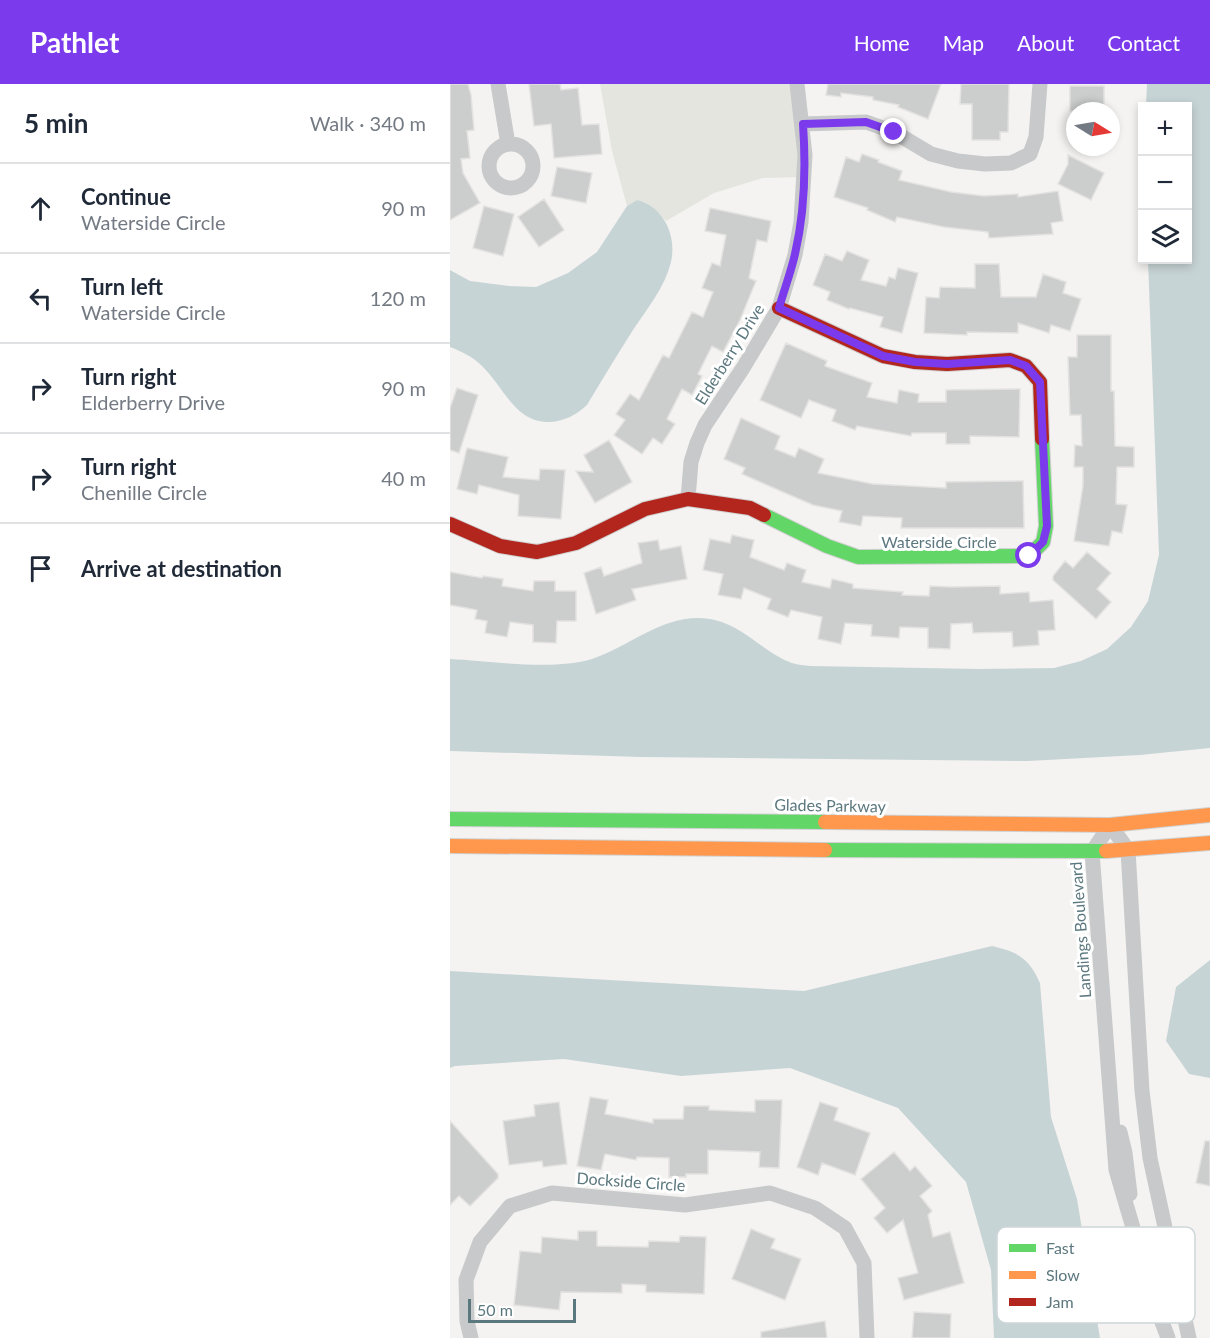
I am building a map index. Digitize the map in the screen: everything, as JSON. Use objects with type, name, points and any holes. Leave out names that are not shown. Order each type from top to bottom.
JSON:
[{"type":"main road","name":"Waterside Circle","points":[[450,524],[500,546],[537,552],[576,543],[645,508],[688,499],[750,508],[827,546],[858,557],[1029,556],[1043,542],[1047,526],[1040,382],[1026,366],[1010,360],[947,364],[915,362],[883,356],[779,308]]},
{"type":"main road","name":"Glades Parkway","points":[[450,819],[1110,825],[1210,815]]},
{"type":"main road","points":[[450,846],[1092,852],[1210,843]]},
{"type":"street","points":[[498,84],[508,144]]},
{"type":"street","name":"Elderberry Drive","points":[[688,499],[691,462],[705,425],[779,308],[795,255],[801,222],[805,166],[803,124],[797,84]]},
{"type":"street","points":[[803,124],[866,122],[894,132],[931,154],[958,161],[985,164],[1011,163],[1030,154],[1036,137],[1040,84]]},
{"type":"street","points":[[1110,825],[1128,850],[1142,1091],[1149,1149],[1164,1227]]},
{"type":"street","name":"Landings Boulevard","points":[[1110,825],[1092,852],[1116,1170],[1132,1227]]},
{"type":"street","points":[[1109,1091],[1125,1153],[1130,1184],[1131,1222]]},
{"type":"street","points":[[1125,1153],[1149,1149]]},
{"type":"street","name":"Dockside Circle","points":[[471,1338],[467,1321],[466,1280],[480,1242],[510,1206],[552,1193],[685,1205],[770,1193],[815,1208],[845,1228],[864,1263],[867,1338]]},
{"type":"street","name":"Landings Boulevard","points":[[1162,1323],[1168,1338]]},
{"type":"street","points":[[1185,1323],[1189,1338]]},
{"type":"shaded area","points":[[600,84],[797,84],[804,177],[763,178],[714,193],[666,221],[658,212],[637,200],[627,206],[612,151]]},
{"type":"shaded area","points":[[1147,84],[1210,84],[1210,748],[1140,755],[1028,761],[641,757],[450,751],[450,659],[541,665],[576,663],[605,654],[670,623],[698,618],[725,623],[780,658],[799,665],[980,669],[1054,668],[1081,661],[1107,649],[1131,627],[1148,601],[1159,555],[1148,264],[1192,264],[1192,102],[1146,102]]},
{"type":"shaded area","points":[[637,200],[655,209],[670,233],[671,262],[664,280],[587,405],[579,412],[561,420],[538,421],[528,417],[511,402],[490,374],[478,363],[450,347],[450,270],[470,281],[536,287],[568,273],[597,252],[627,206]]},
{"type":"shaded area","points":[[992,946],[1016,954],[1027,962],[1040,983],[1051,1117],[1077,1199],[1082,1227],[997,1227],[997,1323],[1098,1323],[1100,1338],[994,1338],[991,1270],[966,1182],[898,1108],[790,1068],[681,1076],[564,1059],[450,1068],[450,971],[804,991]]},
{"type":"shaded area","points":[[1210,960],[1210,1078],[1189,1074],[1166,1041],[1176,987]]},
{"type":"building","points":[[450,84],[468,84],[471,95],[474,130],[467,131],[470,158],[461,159],[463,173],[480,203],[450,220]]},
{"type":"building","points":[[529,84],[560,84],[561,90],[578,88],[582,125],[599,124],[602,154],[554,158],[551,124],[534,126]]},
{"type":"building","points":[[828,84],[941,84],[928,119],[898,107],[899,105],[873,100],[873,97],[841,93],[841,97],[826,95]]},
{"type":"building","points":[[961,84],[1009,84],[1008,132],[1000,132],[1000,140],[972,140],[972,104],[960,104]]},
{"type":"building","points":[[1070,86],[1104,86],[1104,102],[1070,102]]},
{"type":"building","points":[[862,154],[902,171],[899,180],[951,192],[984,196],[1018,194],[1018,197],[1058,191],[1063,221],[1051,223],[1053,234],[989,238],[988,232],[944,227],[897,217],[895,222],[867,210],[868,208],[834,197],[846,157],[859,162]]},
{"type":"building","points":[[1068,156],[1070,156],[1104,173],[1091,200],[1058,184],[1068,164]]},
{"type":"building","points":[[557,167],[592,173],[586,203],[551,196]]},
{"type":"building","points":[[544,199],[564,230],[539,247],[518,217]]},
{"type":"building","points":[[484,206],[514,214],[503,256],[473,248]]},
{"type":"building","points":[[710,208],[771,221],[767,242],[757,240],[749,278],[756,281],[740,320],[723,352],[712,346],[698,374],[702,376],[692,395],[682,389],[667,419],[675,424],[662,444],[653,438],[642,454],[614,435],[625,420],[616,414],[630,394],[639,400],[663,355],[669,358],[692,312],[703,317],[713,292],[702,288],[712,263],[720,266],[726,235],[705,231]]},
{"type":"building","points":[[847,251],[869,260],[861,280],[886,286],[889,277],[895,279],[898,268],[918,273],[902,333],[880,327],[883,317],[849,309],[827,300],[830,292],[813,285],[825,254],[842,261]]},
{"type":"building","points":[[975,264],[999,264],[1001,297],[1036,297],[1043,274],[1066,282],[1063,293],[1081,299],[1070,331],[1051,325],[1049,333],[1018,323],[1018,333],[967,332],[967,335],[924,333],[926,297],[939,298],[940,287],[975,288]]},
{"type":"building","points":[[1077,335],[1111,335],[1111,391],[1114,391],[1115,446],[1134,447],[1134,467],[1117,467],[1116,504],[1127,505],[1122,533],[1112,531],[1109,546],[1074,541],[1083,486],[1083,467],[1074,467],[1075,445],[1082,446],[1081,415],[1070,415],[1068,357],[1077,357]]},
{"type":"building","points":[[786,343],[827,361],[825,366],[872,383],[867,397],[897,403],[899,390],[919,394],[918,402],[946,402],[946,390],[1020,389],[1019,437],[970,436],[970,444],[946,444],[946,433],[912,433],[911,436],[857,426],[855,430],[832,421],[836,410],[809,400],[801,418],[760,400]]},
{"type":"building","points":[[457,388],[478,395],[459,453],[450,450],[450,408]]},
{"type":"building","points":[[741,418],[780,436],[775,449],[795,457],[799,448],[824,459],[818,473],[873,484],[946,488],[946,482],[1023,481],[1024,528],[901,528],[902,518],[863,516],[861,526],[839,522],[842,511],[813,505],[760,482],[742,474],[745,468],[724,459]]},
{"type":"building","points":[[609,440],[632,482],[595,503],[576,471],[593,472],[584,455]]},
{"type":"building","points":[[467,448],[508,457],[503,477],[539,480],[540,469],[565,470],[561,519],[518,516],[519,495],[479,485],[477,494],[457,489]]},
{"type":"building","points":[[732,535],[754,540],[750,557],[784,570],[787,563],[806,570],[802,582],[830,588],[832,579],[853,584],[853,588],[903,592],[902,595],[929,596],[930,586],[1000,586],[1000,594],[1029,592],[1030,602],[1053,600],[1055,630],[1038,631],[1039,645],[1013,647],[1012,632],[973,633],[972,623],[951,624],[950,649],[928,648],[928,628],[900,627],[899,638],[871,636],[872,625],[845,623],[841,644],[818,639],[822,617],[791,610],[788,617],[767,609],[771,599],[744,588],[741,599],[718,595],[723,574],[703,570],[710,539],[730,543]]},
{"type":"building","points":[[658,540],[660,550],[681,546],[687,579],[632,589],[636,600],[596,614],[584,573],[601,567],[604,576],[642,563],[638,543]]},
{"type":"building","points":[[1087,552],[1111,573],[1097,589],[1111,602],[1096,619],[1053,580],[1053,576],[1065,561],[1073,568]]},
{"type":"building","points":[[450,572],[503,579],[502,586],[533,591],[534,581],[555,581],[555,591],[576,591],[576,621],[557,621],[556,643],[533,642],[533,625],[510,622],[507,637],[485,633],[487,621],[475,619],[477,610],[450,605]]},
{"type":"building","points":[[590,1097],[608,1100],[605,1114],[653,1123],[653,1119],[683,1119],[684,1106],[709,1106],[709,1110],[755,1112],[755,1100],[782,1100],[779,1168],[759,1167],[760,1152],[708,1150],[708,1174],[686,1174],[686,1177],[669,1177],[669,1158],[637,1157],[636,1160],[605,1154],[601,1170],[577,1166]]},
{"type":"building","points":[[559,1102],[567,1164],[543,1167],[542,1161],[509,1165],[503,1121],[535,1116],[534,1105]]},
{"type":"building","points":[[820,1102],[838,1108],[834,1120],[870,1133],[855,1175],[822,1163],[818,1175],[797,1167]]},
{"type":"building","points":[[450,1121],[498,1174],[498,1178],[470,1206],[459,1196],[450,1205]]},
{"type":"building","points":[[1205,1141],[1210,1141],[1210,1186],[1196,1183]]},
{"type":"building","points":[[894,1152],[910,1171],[915,1166],[932,1186],[920,1196],[932,1211],[928,1215],[933,1237],[950,1232],[964,1283],[904,1300],[898,1278],[918,1273],[903,1220],[887,1233],[874,1218],[885,1208],[861,1179]]},
{"type":"building","points":[[751,1229],[775,1239],[771,1248],[801,1259],[785,1300],[732,1279]]},
{"type":"building","points":[[578,1231],[597,1231],[597,1246],[648,1247],[649,1241],[679,1242],[680,1236],[706,1237],[704,1294],[646,1292],[646,1285],[622,1284],[622,1293],[561,1292],[559,1310],[514,1305],[520,1251],[541,1253],[542,1237],[578,1240]]},
{"type":"building","points":[[914,1312],[951,1314],[950,1338],[912,1338]]},
{"type":"building","points":[[825,1321],[827,1338],[761,1338],[761,1332]]},
{"type":"traffic: fast","points":[[764,515],[827,546],[858,557],[1029,556],[1043,542],[1046,526],[1042,439]]},
{"type":"traffic: fast","points":[[450,819],[825,822]]},
{"type":"traffic: fast","points":[[825,850],[1106,851]]},
{"type":"traffic: slow","points":[[825,822],[1110,825],[1210,815]]},
{"type":"traffic: slow","points":[[1106,851],[1210,843]]},
{"type":"traffic: slow","points":[[450,846],[825,850]]},
{"type":"traffic: jam","points":[[779,308],[883,356],[915,362],[947,364],[1010,360],[1026,366],[1040,382],[1042,439]]},
{"type":"traffic: jam","points":[[450,524],[500,546],[537,552],[576,543],[645,509],[688,499],[750,508],[764,515]]},
{"type":"route","points":[[894,132],[866,122],[803,124],[805,154],[801,222],[795,255],[779,308],[883,356],[915,362],[947,364],[1010,360],[1026,366],[1040,382],[1047,526],[1043,542],[1029,556]]}]
